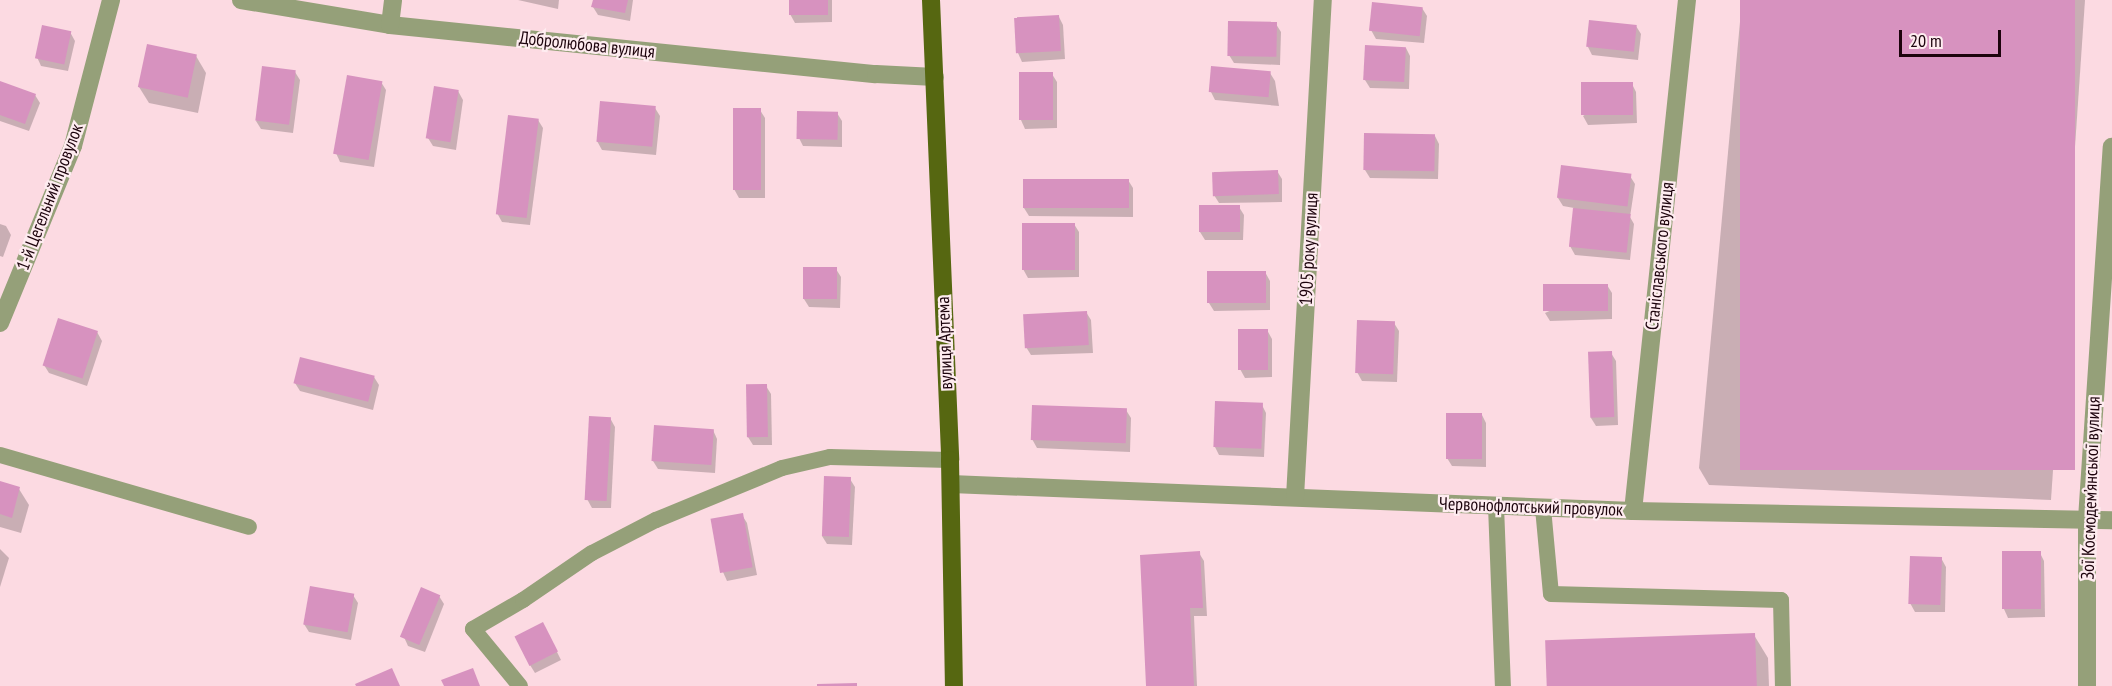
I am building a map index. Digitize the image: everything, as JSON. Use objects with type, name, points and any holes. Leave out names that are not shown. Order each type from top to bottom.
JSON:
[{"type":"main road","name":"вулиця Артема","points":[[931,0],[951,484],[954,686]]},
{"type":"street","name":"1-й Цегельний провулок","points":[[0,322],[73,147],[111,0]]},
{"type":"street","name":"Добролюбова вулиця","points":[[241,0],[390,25],[864,73],[935,77]]},
{"type":"street","points":[[390,25],[393,0]]},
{"type":"street","name":"1905 року вулиця","points":[[1295,497],[1323,0]]},
{"type":"street","name":"Станіславського вулиця","points":[[1633,511],[1688,0]]},
{"type":"street","name":"Зої Космодем’янської вулиця","points":[[2087,686],[2086,519],[2112,147]]},
{"type":"street","name":"Червонофлотський провулок","points":[[951,484],[1633,511],[2112,520]]},
{"type":"lane","points":[[0,455],[249,527]]},
{"type":"lane","points":[[520,686],[473,629],[524,600],[610,544],[656,520],[782,468],[830,457],[950,460]]},
{"type":"lane","points":[[1496,506],[1503,686]]},
{"type":"lane","points":[[1543,508],[1551,594],[1781,600],[1783,686]]},
{"type":"building","points":[[593,0],[628,0],[625,13],[591,7]]},
{"type":"building","points":[[789,0],[828,0],[828,15],[789,15]]},
{"type":"building","points":[[1740,0],[2075,0],[2075,470],[1740,470]]},
{"type":"building","points":[[1372,2],[1423,7],[1420,36],[1369,31]]},
{"type":"building","points":[[1059,15],[1061,51],[1016,53],[1014,17]]},
{"type":"building","points":[[1589,20],[1637,25],[1634,52],[1586,47]]},
{"type":"building","points":[[1228,21],[1277,22],[1276,57],[1227,56]]},
{"type":"building","points":[[42,25],[71,31],[64,64],[35,58]]},
{"type":"building","points":[[147,44],[197,55],[188,98],[138,87]]},
{"type":"building","points":[[1365,45],[1406,47],[1404,82],[1363,80]]},
{"type":"building","points":[[262,66],[296,70],[289,125],[255,121]]},
{"type":"building","points":[[1211,66],[1271,71],[1269,97],[1209,92]]},
{"type":"building","points":[[1019,72],[1053,72],[1053,120],[1019,120]]},
{"type":"building","points":[[347,75],[382,81],[369,160],[333,154]]},
{"type":"building","points":[[0,81],[36,94],[25,124],[0,115]]},
{"type":"building","points":[[1581,82],[1633,82],[1633,115],[1581,115]]},
{"type":"building","points":[[434,86],[459,90],[450,142],[426,138]]},
{"type":"building","points":[[600,101],[656,106],[652,147],[596,142]]},
{"type":"building","points":[[733,108],[761,108],[761,190],[733,190]]},
{"type":"building","points":[[797,111],[838,112],[838,140],[797,139]]},
{"type":"building","points":[[508,115],[539,119],[527,218],[496,214]]},
{"type":"building","points":[[1364,133],[1435,134],[1434,171],[1363,170]]},
{"type":"building","points":[[1561,165],[1631,174],[1627,206],[1557,198]]},
{"type":"building","points":[[1278,170],[1279,194],[1213,196],[1212,172]]},
{"type":"building","points":[[1023,179],[1129,179],[1129,208],[1023,208]]},
{"type":"building","points":[[1199,205],[1240,205],[1240,232],[1199,232]]},
{"type":"building","points":[[1573,208],[1631,214],[1627,253],[1569,247]]},
{"type":"building","points":[[1022,223],[1075,223],[1075,270],[1022,270]]},
{"type":"building","points":[[803,267],[837,267],[837,299],[803,299]]},
{"type":"building","points":[[1207,271],[1266,271],[1266,303],[1207,303]]},
{"type":"building","points":[[1543,284],[1608,284],[1608,311],[1543,311]]},
{"type":"building","points":[[1087,311],[1089,345],[1025,348],[1023,314]]},
{"type":"building","points":[[58,318],[98,331],[82,379],[43,366]]},
{"type":"building","points":[[1357,320],[1395,321],[1393,374],[1355,373]]},
{"type":"building","points":[[1238,329],[1268,329],[1268,370],[1238,370]]},
{"type":"building","points":[[1612,351],[1614,417],[1590,418],[1588,352]]},
{"type":"building","points":[[300,357],[375,376],[368,402],[293,383]]},
{"type":"building","points":[[746,384],[767,384],[768,437],[747,437]]},
{"type":"building","points":[[1215,401],[1263,403],[1261,449],[1213,447]]},
{"type":"building","points":[[1032,405],[1127,408],[1126,443],[1031,440]]},
{"type":"building","points":[[1446,413],[1482,413],[1482,459],[1446,459]]},
{"type":"building","points":[[589,416],[611,417],[607,501],[585,500]]},
{"type":"building","points":[[654,425],[714,429],[711,465],[651,461]]},
{"type":"building","points":[[824,476],[851,477],[849,537],[822,536]]},
{"type":"building","points":[[0,481],[20,487],[12,518],[0,514]]},
{"type":"building","points":[[743,513],[753,567],[720,573],[711,519]]},
{"type":"building","points":[[1200,551],[1203,608],[1190,608],[1194,686],[1146,686],[1140,555]]},
{"type":"building","points":[[2002,551],[2041,551],[2041,609],[2002,609]]},
{"type":"building","points":[[1910,556],[1942,557],[1940,605],[1908,604]]},
{"type":"building","points":[[310,586],[354,594],[348,632],[303,624]]},
{"type":"building","points":[[421,587],[440,595],[419,645],[400,637]]},
{"type":"building","points":[[543,622],[558,651],[529,666],[514,637]]},
{"type":"building","points":[[1755,633],[1757,686],[1547,686],[1545,640]]},
{"type":"building","points":[[392,668],[400,686],[356,686],[355,684]]},
{"type":"building","points":[[473,668],[480,686],[444,686],[441,680]]},
{"type":"building","points":[[857,683],[857,686],[817,686],[817,684]]}]
